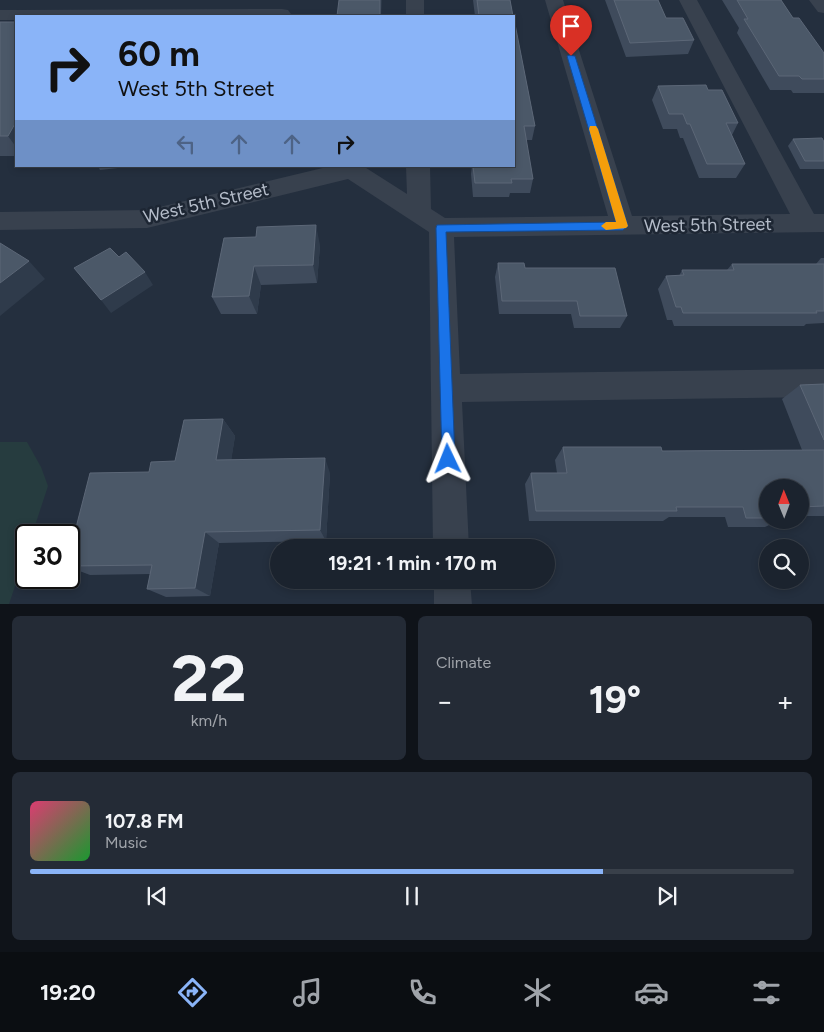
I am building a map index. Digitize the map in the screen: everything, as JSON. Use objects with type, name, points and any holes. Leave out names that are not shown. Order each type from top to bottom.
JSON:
[{"type":"street","points":[[415,0],[415,15]]},
{"type":"street","points":[[554,0],[623,226]]},
{"type":"street","points":[[688,0],[816,223]]},
{"type":"street","points":[[818,0],[824,8]]},
{"type":"street","points":[[0,15],[283,10]]},
{"type":"street","points":[[418,167],[430,221],[446,388],[451,539]]},
{"type":"street","points":[[347,168],[430,221]]},
{"type":"street","name":"West 5th Street","points":[[0,221],[147,219],[347,168]]},
{"type":"street","name":"West 5th Street","points":[[430,221],[623,226],[816,223]]},
{"type":"street","points":[[446,388],[824,383]]},
{"type":"street","points":[[452,589],[453,604]]},
{"type":"green space","points":[[0,442],[27,442],[41,467],[48,486],[36,524],[15,524],[15,586],[9,604],[0,604]]},
{"type":"building","points":[[339,0],[380,0],[380,15],[337,15]]},
{"type":"building","points":[[477,0],[510,0],[513,15],[479,15]]},
{"type":"building","points":[[614,0],[658,0],[666,18],[683,18],[694,40],[630,43]]},
{"type":"building","points":[[737,0],[781,0],[793,18],[799,18],[824,53],[824,79],[779,76],[744,19],[748,19]]},
{"type":"building","points":[[0,22],[15,22],[15,124],[8,136],[0,136]]},
{"type":"building","points":[[515,24],[535,126],[524,126],[533,179],[511,179],[512,183],[475,183],[473,167],[515,167]]},
{"type":"building","points":[[706,85],[708,90],[722,90],[738,123],[726,123],[745,164],[707,164],[690,124],[687,124],[683,114],[669,114],[658,86]]},
{"type":"building","points":[[822,138],[824,142],[824,161],[805,161],[793,139]]},
{"type":"building","points":[[316,225],[313,265],[254,266],[249,296],[212,297],[224,238],[256,237],[257,227]]},
{"type":"building","points":[[0,243],[29,261],[0,283]]},
{"type":"building","points":[[110,248],[119,257],[126,252],[145,272],[101,300],[74,268]]},
{"type":"building","points":[[498,263],[524,263],[525,268],[615,268],[627,316],[580,316],[577,301],[502,301]]},
{"type":"building","points":[[732,264],[824,264],[824,311],[816,311],[817,313],[683,313],[681,307],[676,307],[666,276],[684,275],[682,270],[734,270]]},
{"type":"building","points":[[824,384],[824,440],[800,385]]},
{"type":"building","points":[[223,419],[216,460],[325,458],[320,530],[205,532],[195,588],[147,589],[152,565],[80,566],[80,524],[77,524],[90,473],[149,472],[151,462],[175,461],[184,420]]},
{"type":"building","points":[[563,447],[661,447],[662,451],[824,450],[824,506],[809,507],[809,479],[759,479],[759,518],[746,518],[743,507],[676,507],[677,511],[536,511],[531,473],[567,473]]},
{"type":"slow traffic","points":[[593,129],[623,226],[606,226]]},
{"type":"route","points":[[448,459],[441,228],[623,226],[571,56]]}]
